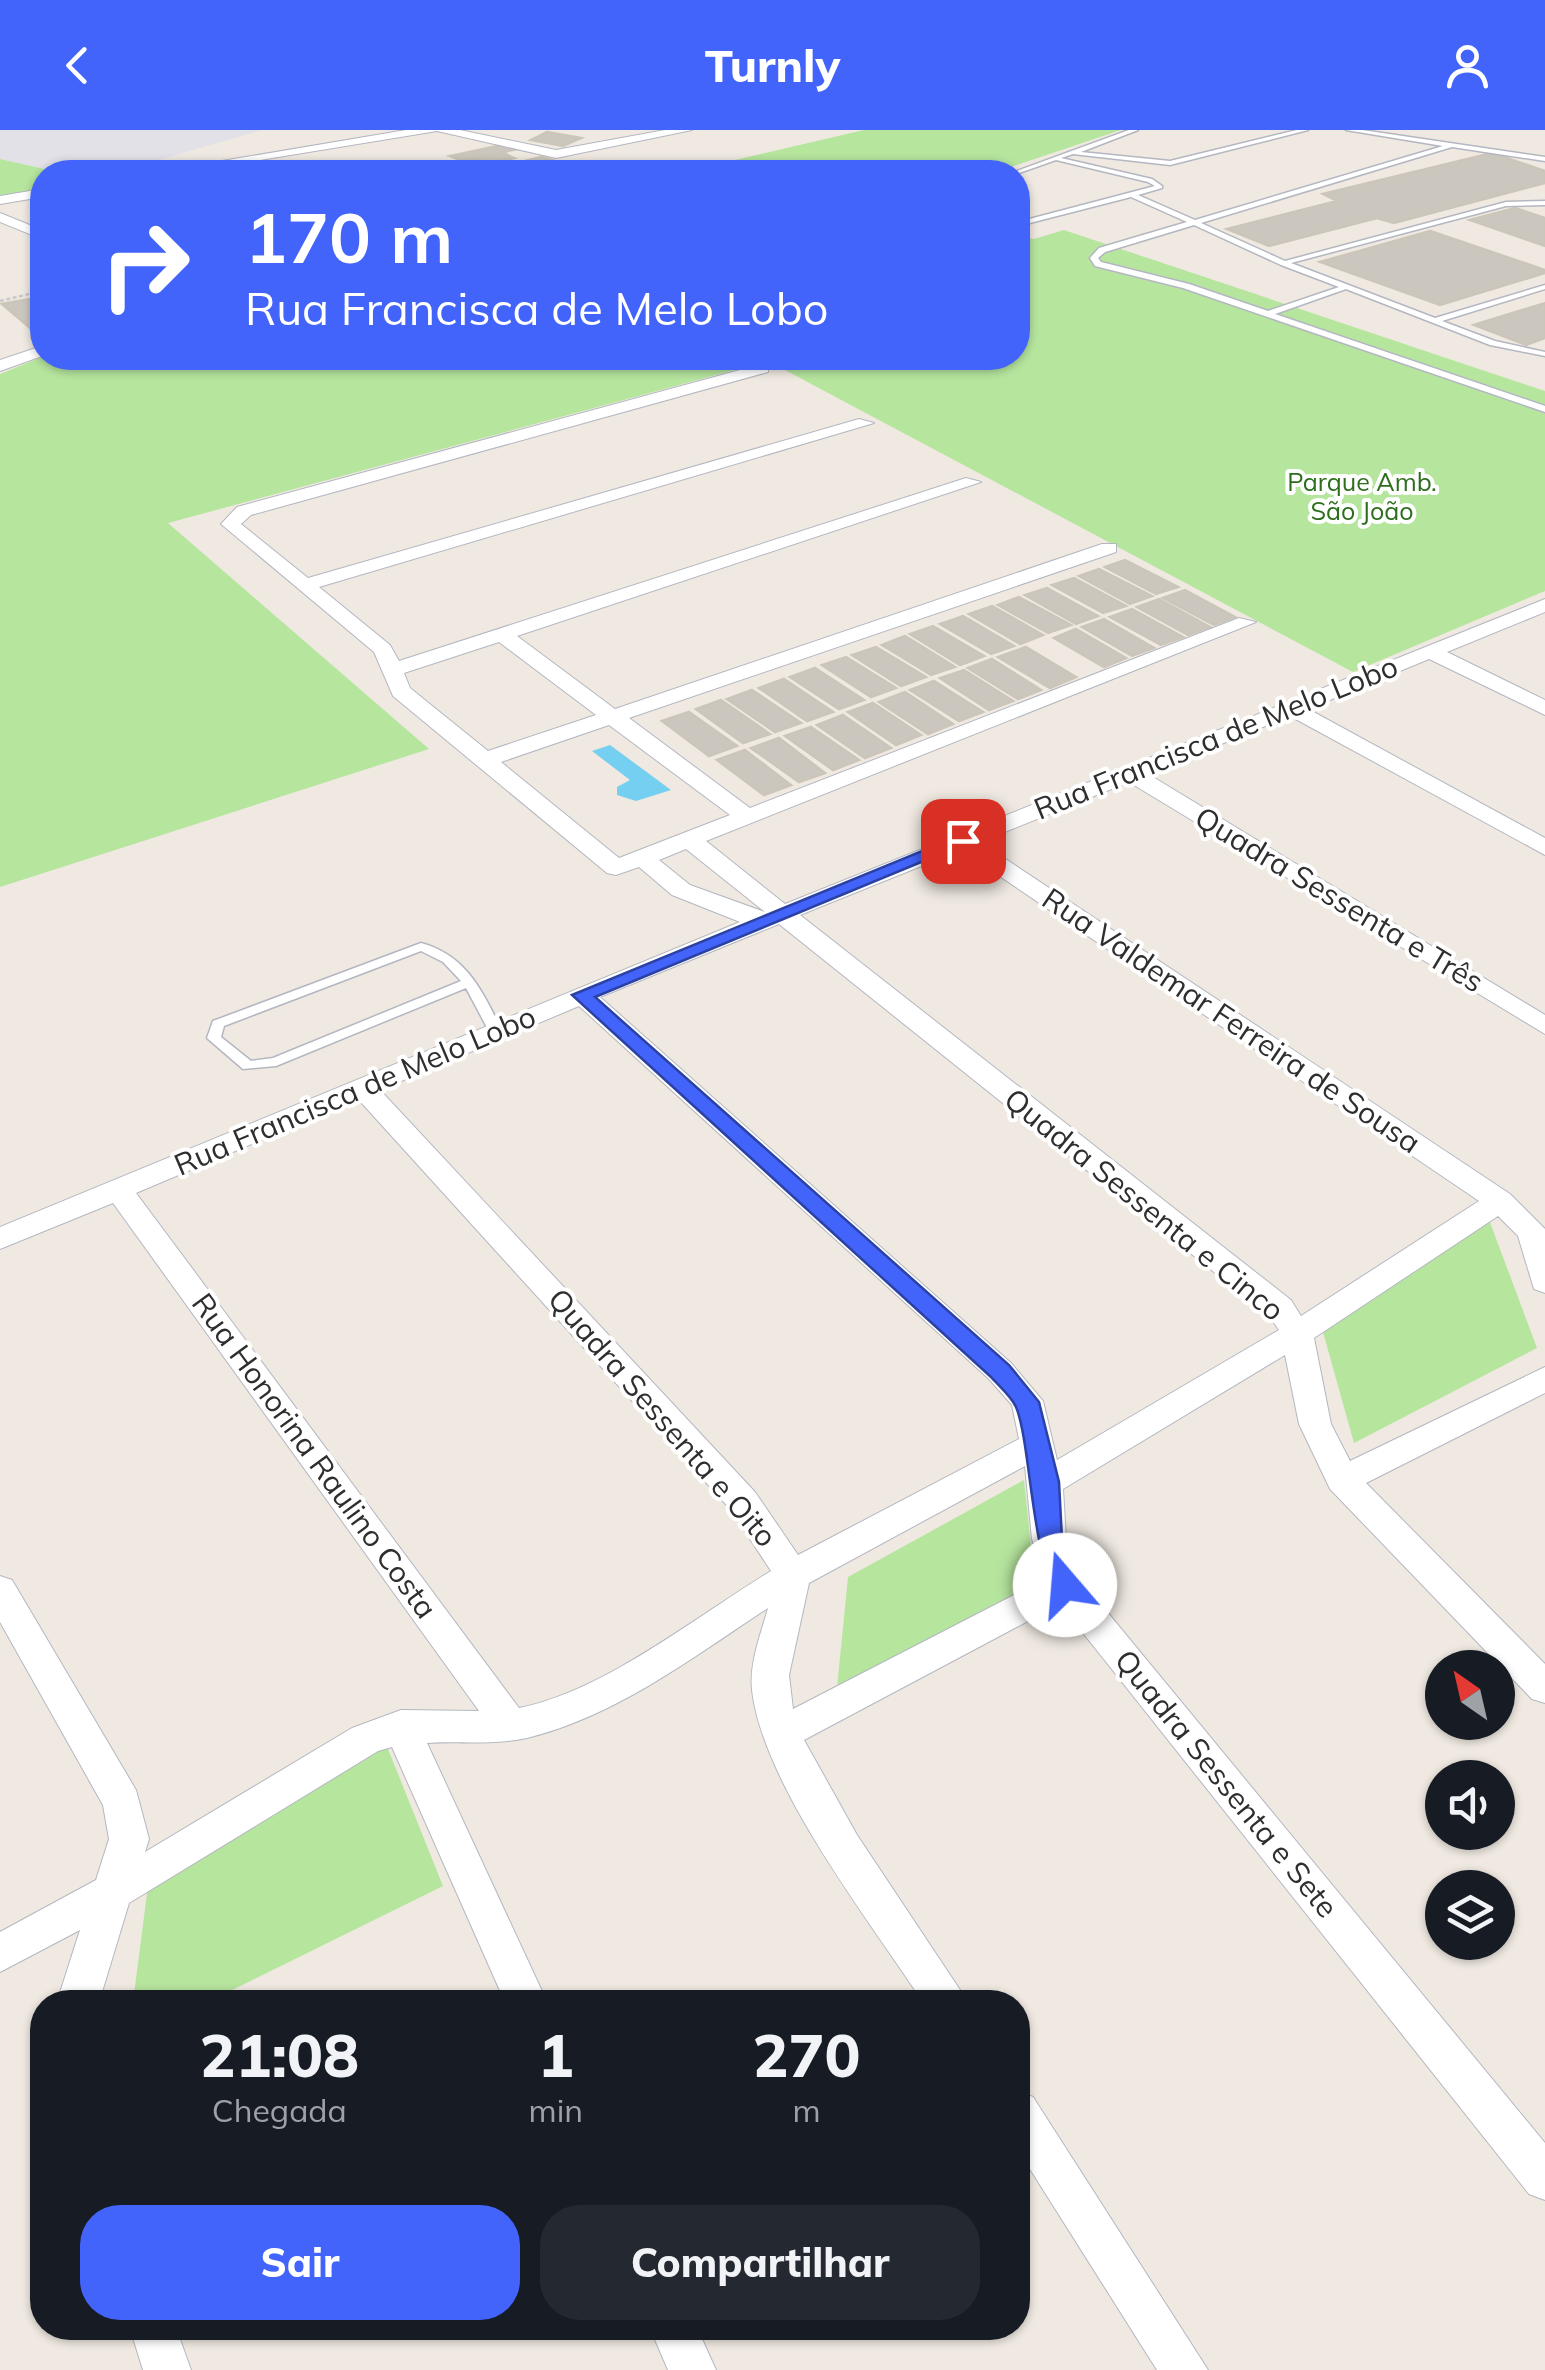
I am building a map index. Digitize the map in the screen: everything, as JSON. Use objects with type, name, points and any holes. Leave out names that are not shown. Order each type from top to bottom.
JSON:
[{"type":"street","points":[[240,160],[431,130]]},
{"type":"street","points":[[442,130],[565,154],[686,130]]},
{"type":"street","points":[[0,183],[30,192]]},
{"type":"street","points":[[0,200],[30,195]]},
{"type":"street","points":[[0,216],[30,230]]},
{"type":"street","points":[[0,366],[30,356]]},
{"type":"street","points":[[758,370],[244,511],[230,524],[384,650],[401,691],[616,868],[1246,622]]},
{"type":"street","points":[[308,584],[866,423]]},
{"type":"street","points":[[395,669],[972,482]]},
{"type":"street","points":[[488,759],[1109,548]]},
{"type":"street","name":"Rua Francisca de Melo Lobo","points":[[0,1239],[582,995],[1545,605]]},
{"type":"street","points":[[502,635],[745,815]]},
{"type":"street","points":[[1428,651],[1545,708]]},
{"type":"street","points":[[1291,708],[1545,848]]},
{"type":"street","name":"Quadra Sessenta e Três","points":[[1132,774],[1545,1026]]},
{"type":"street","name":"Quadra Sessenta e Cinco","points":[[688,840],[770,918],[1280,1308],[1297,1334],[1314,1424],[1342,1480],[1545,1688]]},
{"type":"street","name":"Rua Valdemar Ferreira de Sousa","points":[[963,841],[1538,1228]]},
{"type":"street","points":[[642,858],[681,890],[770,918]]},
{"type":"street","name":"Quadra Sessenta e Sete","points":[[582,995],[1000,1371],[1027,1402],[1046,1482],[1049,1539],[1065,1585],[1545,2178]]},
{"type":"street","name":"Quadra Sessenta e Oito","points":[[363,1088],[743,1501],[793,1576],[769,1683],[772,1717],[805,1782],[939,1990]]},
{"type":"street","name":"Rua Honorina Raulino Costa","points":[[119,1190],[509,1722]]},
{"type":"street","points":[[1046,1482],[1297,1334],[1500,1201]]},
{"type":"street","points":[[1538,1228],[1545,1282]]},
{"type":"street","points":[[1342,1480],[1545,1379]]},
{"type":"street","points":[[0,1953],[116,1890],[366,1739],[401,1726],[540,1718],[621,1682],[793,1576],[1038,1444]]},
{"type":"street","points":[[780,1734],[1065,1585]]},
{"type":"street","points":[[0,1590],[122,1802],[129,1839],[82,1990]]},
{"type":"street","points":[[401,1726],[521,1990]]},
{"type":"street","points":[[1030,2131],[1184,2370]]},
{"type":"street","points":[[158,2340],[167,2370]]},
{"type":"street","points":[[678,2340],[692,2370]]},
{"type":"lane","points":[[1030,168],[1134,130]]},
{"type":"lane","points":[[1075,154],[1170,163],[1305,130]]},
{"type":"lane","points":[[1349,130],[1545,159]]},
{"type":"lane","points":[[1453,145],[1102,250],[1094,258],[1098,264],[1186,286],[1545,409]]},
{"type":"lane","points":[[1030,221],[1132,196],[1160,184],[1059,160]]},
{"type":"lane","points":[[1132,196],[1434,321],[1492,343],[1545,354]]},
{"type":"lane","points":[[1284,262],[1426,222],[1506,204],[1544,202]]},
{"type":"lane","points":[[1268,314],[1346,287]]},
{"type":"lane","points":[[1434,321],[1545,287]]},
{"type":"lane","points":[[469,982],[276,1062],[248,1066],[214,1038],[218,1024],[407,949],[439,950],[469,982],[496,1032]]},
{"type":"path","points":[[0,301],[30,295]]},
{"type":"shaded area","points":[[0,130],[262,130],[159,160],[30,160],[30,166],[0,159]]},
{"type":"green space","points":[[864,130],[1121,130],[1030,161],[735,160]]},
{"type":"green space","points":[[0,159],[30,166],[30,194],[0,199]]},
{"type":"green space","name":"Parque Amb. São João","points":[[1064,230],[1545,391],[1545,591],[1353,672],[785,370],[1030,370],[1030,238]]},
{"type":"green space","name":"Parque Amb. São João","points":[[30,362],[30,370],[735,370],[168,523],[429,749],[0,887],[0,374]]},
{"type":"green space","points":[[1488,1217],[1537,1348],[1354,1443],[1321,1325]]},
{"type":"green space","points":[[1024,1480],[1038,1612],[835,1708],[848,1577]]},
{"type":"green space","points":[[386,1744],[443,1886],[232,1990],[135,1990],[148,1886]]},
{"type":"water","points":[[610,745],[671,790],[636,801],[617,795],[617,787],[630,780],[592,751]]},
{"type":"building","points":[[547,132],[581,138],[563,146],[531,140]]},
{"type":"building","points":[[502,145],[522,148],[468,160],[450,156]]},
{"type":"building","points":[[503,153],[514,158],[505,160],[473,160]]},
{"type":"building","points":[[1492,153],[1545,171],[1545,183],[1394,223],[1377,218],[1269,246],[1227,229],[1337,201],[1323,194]]},
{"type":"building","points":[[1515,208],[1545,218],[1545,246],[1470,220]]},
{"type":"building","points":[[1430,231],[1545,273],[1440,305],[1320,262]]},
{"type":"building","points":[[30,300],[30,328],[2,304]]},
{"type":"building","points":[[1545,303],[1545,338],[1526,345],[1474,325]]},
{"type":"building","points":[[1125,560],[1178,587],[1156,594],[1105,567]]},
{"type":"building","points":[[1099,569],[1152,596],[1130,604],[1079,576]]},
{"type":"building","points":[[1074,578],[1126,606],[1103,613],[1052,585]]},
{"type":"building","points":[[1047,588],[1098,616],[1076,624],[1025,595]]},
{"type":"building","points":[[1185,590],[1235,617],[1214,625],[1163,598]]},
{"type":"building","points":[[1019,597],[1071,625],[1048,633],[998,605]]},
{"type":"building","points":[[1159,599],[1210,627],[1188,635],[1137,607]]},
{"type":"building","points":[[992,606],[1043,635],[1020,644],[969,614]]},
{"type":"building","points":[[1132,609],[1183,637],[1161,645],[1110,617]]},
{"type":"building","points":[[963,616],[1014,646],[991,654],[940,624]]},
{"type":"building","points":[[1104,619],[1154,648],[1132,656],[1082,627]]},
{"type":"building","points":[[933,626],[984,656],[960,665],[910,634]]},
{"type":"building","points":[[1076,629],[1126,658],[1104,667],[1054,638]]},
{"type":"building","points":[[905,636],[955,667],[931,675],[882,645]]},
{"type":"building","points":[[876,647],[926,677],[901,686],[852,655]]},
{"type":"building","points":[[1026,647],[1076,677],[1050,688],[998,657]]},
{"type":"building","points":[[846,657],[896,688],[871,697],[822,665]]},
{"type":"building","points":[[992,659],[1041,690],[1018,699],[968,668]]},
{"type":"building","points":[[815,668],[864,700],[839,709],[790,677]]},
{"type":"building","points":[[964,670],[1013,701],[989,710],[940,678]]},
{"type":"building","points":[[784,679],[833,712],[807,721],[759,688]]},
{"type":"building","points":[[934,681],[983,712],[959,721],[910,690]]},
{"type":"building","points":[[752,690],[801,723],[775,732],[727,699]]},
{"type":"building","points":[[905,692],[953,724],[928,734],[879,702]]},
{"type":"building","points":[[721,700],[770,734],[743,743],[696,709]]},
{"type":"building","points":[[873,703],[921,735],[896,745],[848,712]]},
{"type":"building","points":[[689,712],[737,746],[709,756],[662,721]]},
{"type":"building","points":[[843,715],[891,748],[865,758],[817,725]]},
{"type":"building","points":[[811,727],[859,760],[833,770],[785,736]]},
{"type":"building","points":[[779,738],[825,773],[799,782],[751,748]]},
{"type":"building","points":[[745,750],[791,785],[764,795],[717,760]]},
{"type":"route","points":[[963,841],[582,995],[1000,1371],[1027,1402],[1046,1482],[1049,1539],[1065,1585]]}]
